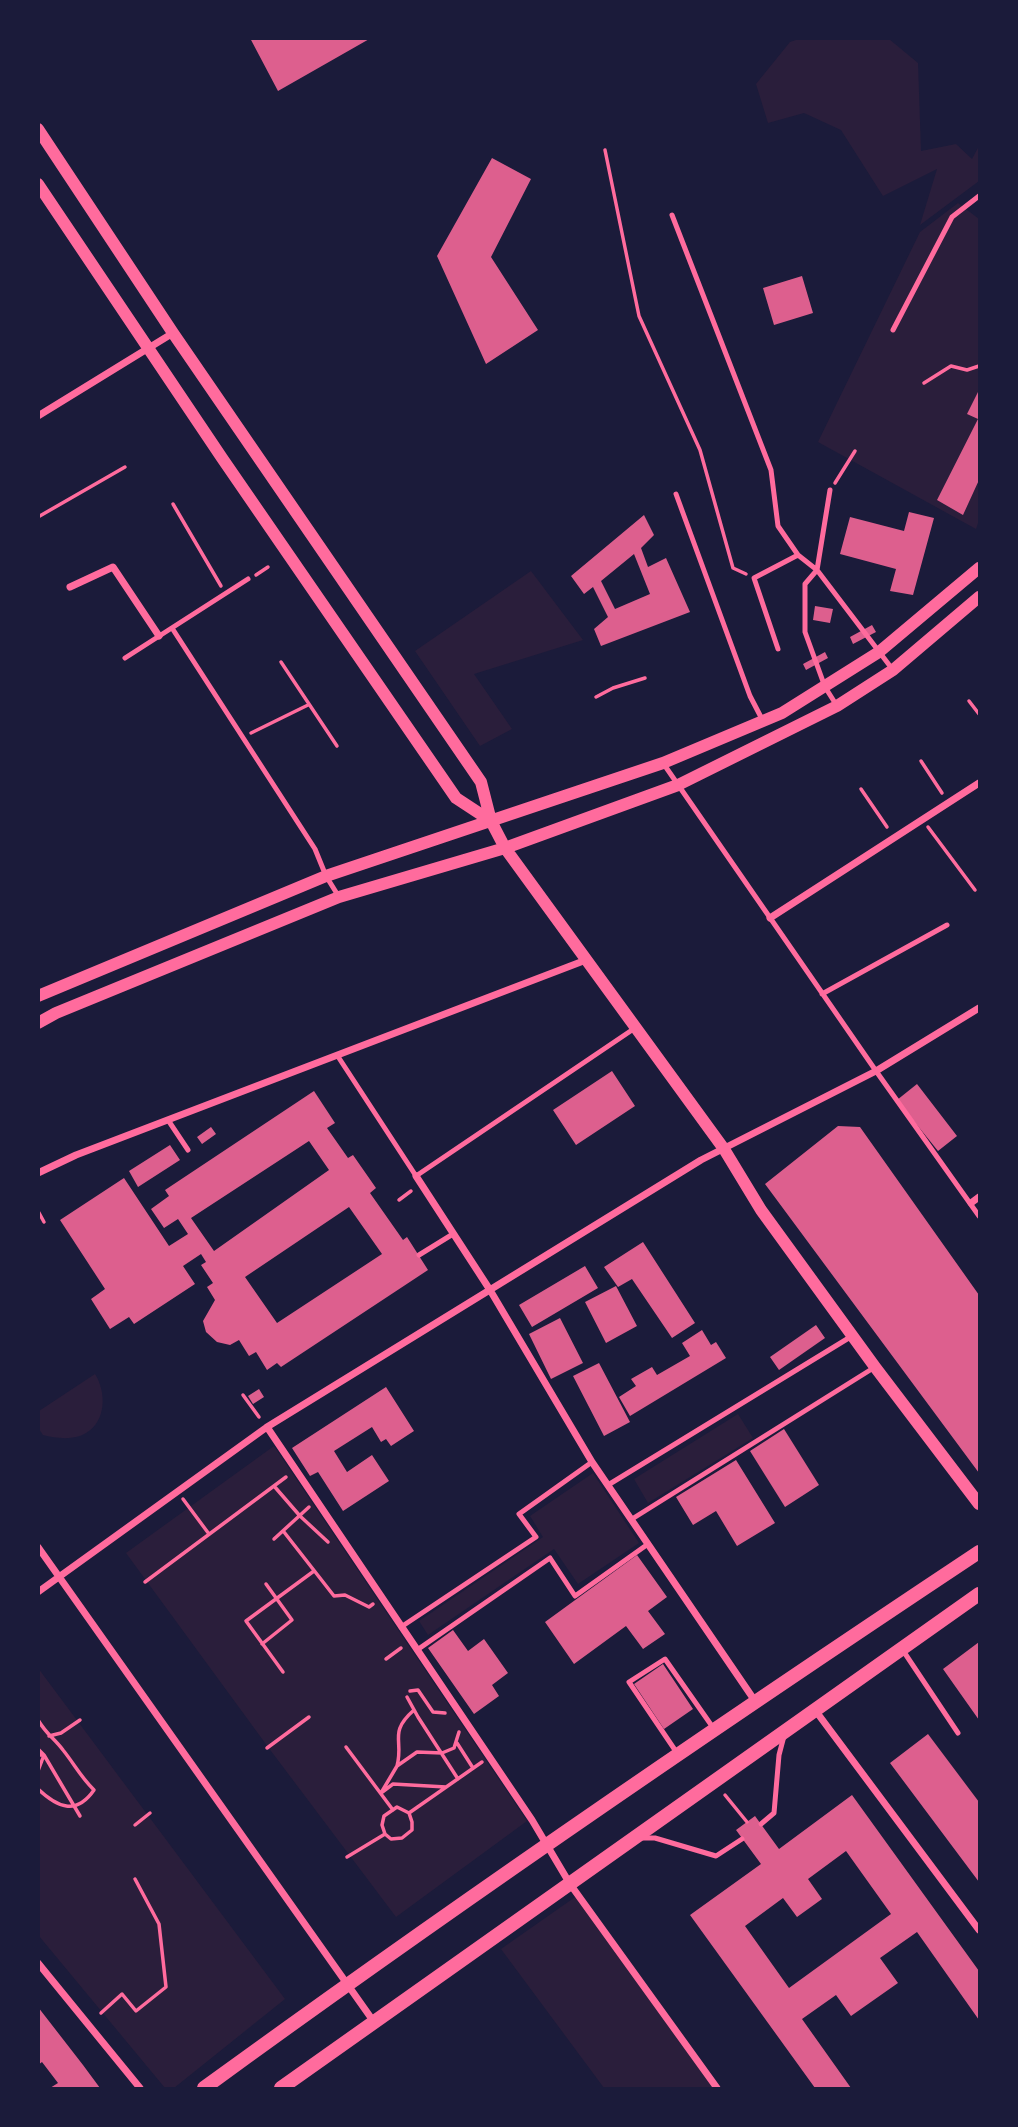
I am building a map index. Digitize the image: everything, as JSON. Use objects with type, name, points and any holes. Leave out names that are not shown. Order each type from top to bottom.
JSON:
[{"type":"main road","points":[[204,2088],[546,1845],[755,1701],[979,1552]]},
{"type":"main road","points":[[281,2088],[979,1594]]},
{"type":"street","points":[[38,129],[173,333],[481,782],[491,821],[505,848],[724,1149],[761,1210],[979,1504]]},
{"type":"street","points":[[38,184],[456,798],[491,821]]},
{"type":"street","points":[[38,416],[173,333]]},
{"type":"street","points":[[70,587],[113,566],[159,636]]},
{"type":"street","points":[[38,996],[326,876],[663,763],[782,713],[879,652],[979,568]]},
{"type":"street","points":[[38,1023],[56,1013],[339,897],[505,848],[678,785],[836,706],[893,670],[979,597]]},
{"type":"street","points":[[770,918],[979,783]]},
{"type":"street","points":[[38,1173],[76,1154],[586,960]]},
{"type":"street","points":[[38,1592],[267,1427],[690,1167],[876,1071],[979,1008]]},
{"type":"street","points":[[416,1176],[489,1290],[592,1462],[755,1701]]},
{"type":"street","points":[[971,1203],[979,1197]]},
{"type":"street","points":[[267,1427],[490,1758],[570,1884],[717,2088]]},
{"type":"street","points":[[38,1547],[375,2022]]},
{"type":"street","points":[[815,1710],[979,1930]]},
{"type":"street","points":[[38,1963],[140,2088]]},
{"type":"lane","points":[[893,330],[952,217],[979,195]]},
{"type":"lane","points":[[672,215],[771,470],[778,526],[798,555],[817,570],[893,670]]},
{"type":"lane","points":[[830,490],[817,570],[805,584],[805,632],[825,687],[836,706]]},
{"type":"lane","points":[[676,494],[750,696],[762,721]]},
{"type":"lane","points":[[778,649],[754,578],[798,555]]},
{"type":"lane","points":[[125,658],[248,579]]},
{"type":"lane","points":[[173,628],[315,849],[326,876],[339,897]]},
{"type":"lane","points":[[663,763],[979,1216]]},
{"type":"lane","points":[[822,994],[947,925]]},
{"type":"lane","points":[[337,1055],[416,1176],[635,1028]]},
{"type":"lane","points":[[168,1120],[188,1150]]},
{"type":"lane","points":[[419,1255],[453,1234]]},
{"type":"lane","points":[[608,1485],[852,1335]]},
{"type":"lane","points":[[632,1519],[875,1367]]},
{"type":"lane","points":[[401,1628],[536,1537],[519,1514],[592,1462]]},
{"type":"lane","points":[[417,1650],[550,1558],[575,1596],[648,1544]]},
{"type":"lane","points":[[902,1649],[958,1733]]},
{"type":"lane","points":[[678,1754],[629,1682],[665,1659],[714,1729]]},
{"type":"lane","points":[[761,1824],[774,1812],[779,1755],[786,1731]]},
{"type":"lane","points":[[636,1837],[655,1838],[716,1856],[743,1839]]},
{"type":"path","points":[[605,150],[639,316],[700,450],[733,568],[754,578]]},
{"type":"path","points":[[924,383],[951,366],[967,370],[979,366]]},
{"type":"path","points":[[830,490],[855,451]]},
{"type":"path","points":[[38,517],[125,467]]},
{"type":"path","points":[[173,505],[226,594]]},
{"type":"path","points":[[281,662],[337,746]]},
{"type":"path","points":[[596,696],[645,678]]},
{"type":"path","points":[[969,701],[979,714]]},
{"type":"path","points":[[243,737],[308,705]]},
{"type":"path","points":[[921,761],[948,803]]},
{"type":"path","points":[[861,789],[895,838]]},
{"type":"path","points":[[922,820],[975,890]]},
{"type":"path","points":[[38,1211],[44,1222]]},
{"type":"path","points":[[243,1395],[267,1427]]},
{"type":"path","points":[[145,1582],[288,1476]]},
{"type":"path","points":[[274,1486],[300,1517],[337,1550]]},
{"type":"path","points":[[177,1492],[209,1534]]},
{"type":"path","points":[[274,1539],[316,1500]]},
{"type":"path","points":[[284,1532],[334,1596],[345,1595],[369,1607],[375,1602],[375,1595]]},
{"type":"path","points":[[283,1672],[246,1621],[314,1571]]},
{"type":"path","points":[[262,1644],[292,1620],[266,1584]]},
{"type":"path","points":[[386,1659],[410,1640]]},
{"type":"path","points":[[410,1691],[418,1690],[433,1712],[448,1713]]},
{"type":"path","points":[[407,1697],[458,1779]]},
{"type":"path","points":[[382,1793],[397,1766],[397,1736],[406,1717],[414,1710]]},
{"type":"path","points":[[267,1748],[309,1717]]},
{"type":"path","points":[[38,1720],[48,1736],[63,1749],[77,1773],[94,1790],[86,1801],[74,1807],[54,1804],[38,1789]]},
{"type":"path","points":[[48,1736],[61,1733],[80,1720]]},
{"type":"path","points":[[397,1766],[416,1752],[442,1752],[454,1748],[460,1735],[457,1727]]},
{"type":"path","points":[[38,1732],[44,1729]]},
{"type":"path","points":[[457,1743],[473,1769]]},
{"type":"path","points":[[346,1747],[393,1810]]},
{"type":"path","points":[[38,1749],[80,1816]]},
{"type":"path","points":[[38,1771],[41,1755]]},
{"type":"path","points":[[409,1813],[490,1758]]},
{"type":"path","points":[[382,1793],[393,1784],[446,1787]]},
{"type":"path","points":[[725,1795],[747,1822]]},
{"type":"path","points":[[397,1807],[409,1813],[412,1830],[402,1839],[391,1839],[382,1825],[384,1816],[397,1807]]},
{"type":"path","points":[[135,1825],[150,1813]]},
{"type":"path","points":[[347,1857],[385,1833]]},
{"type":"path","points":[[101,2013],[122,1994],[136,2011],[166,1987],[159,1924],[135,1879]]},
{"type":"shaded area","points":[[802,38],[889,39],[918,63],[921,151],[956,144],[972,159],[979,146],[979,181],[920,225],[937,169],[883,196],[841,130],[804,113],[768,123],[756,84],[790,42]]},
{"type":"shaded area","points":[[958,203],[979,219],[979,520],[976,529],[818,442],[920,232]]},
{"type":"shaded area","points":[[531,571],[583,640],[474,674],[512,729],[480,746],[415,651]]},
{"type":"shaded area","points":[[95,1374],[99,1381],[103,1405],[93,1428],[81,1436],[70,1438],[43,1435],[39,1429],[39,1411]]},
{"type":"shaded area","points":[[738,1414],[753,1438],[648,1503],[634,1479]]},
{"type":"shaded area","points":[[274,1446],[527,1821],[396,1917],[126,1553]]},
{"type":"shaded area","points":[[593,1473],[639,1543],[578,1584],[554,1549],[428,1635],[419,1621],[543,1537],[530,1516]]},
{"type":"shaded area","points":[[38,1668],[285,1999],[174,2088],[165,2088],[39,1936]]},
{"type":"shaded area","points":[[578,1895],[717,2088],[604,2088],[501,1949]]},
{"type":"building","points":[[250,38],[371,38],[278,91]]},
{"type":"building","points":[[492,158],[531,179],[491,257],[538,330],[486,364],[437,256]]},
{"type":"building","points":[[802,276],[813,313],[774,325],[763,288]]},
{"type":"building","points":[[979,390],[979,480],[963,515],[937,500],[978,419],[967,414]]},
{"type":"building","points":[[909,512],[934,518],[913,595],[890,591],[896,569],[840,554],[850,517],[904,531]]},
{"type":"building","points":[[644,515],[654,535],[641,548],[648,567],[666,558],[690,612],[601,646],[594,629],[608,617],[593,587],[584,594],[571,576]],"holes":[[[634,554],[650,594],[615,609],[601,581]]]},
{"type":"building","points":[[815,606],[833,609],[830,623],[813,620]]},
{"type":"building","points":[[872,625],[876,632],[853,644],[850,637]]},
{"type":"building","points":[[825,652],[828,658],[806,670],[803,664]]},
{"type":"building","points":[[612,1071],[635,1106],[576,1145],[553,1110]]},
{"type":"building","points":[[917,1084],[957,1136],[938,1151],[897,1100]]},
{"type":"building","points":[[314,1091],[335,1123],[327,1128],[348,1158],[353,1155],[376,1188],[370,1193],[403,1240],[407,1237],[428,1270],[281,1367],[277,1363],[267,1370],[256,1352],[249,1356],[239,1340],[230,1345],[217,1342],[206,1332],[203,1321],[215,1300],[207,1287],[213,1283],[201,1265],[206,1262],[201,1254],[183,1266],[195,1284],[134,1324],[129,1317],[110,1329],[91,1299],[105,1289],[60,1220],[124,1178],[169,1246],[188,1234],[178,1219],[164,1228],[151,1209],[169,1196],[165,1190]],"holes":[[[309,1141],[329,1170],[214,1251],[191,1218]],[[349,1207],[382,1254],[277,1323],[245,1277]]]},
{"type":"building","points":[[838,1126],[860,1127],[979,1295],[979,1473],[765,1184]]},
{"type":"building","points":[[211,1127],[216,1134],[202,1144],[197,1137]]},
{"type":"building","points":[[170,1145],[180,1160],[138,1187],[129,1171]]},
{"type":"building","points":[[643,1242],[695,1323],[672,1338],[632,1279],[618,1287],[604,1267]]},
{"type":"building","points":[[585,1266],[598,1288],[532,1327],[519,1305]]},
{"type":"building","points":[[616,1286],[637,1326],[606,1343],[585,1302]]},
{"type":"building","points":[[560,1318],[583,1363],[551,1379],[529,1334]]},
{"type":"building","points":[[816,1325],[825,1338],[779,1370],[770,1357]]},
{"type":"building","points":[[702,1330],[711,1345],[716,1342],[726,1358],[630,1416],[619,1397],[636,1386],[631,1379],[652,1367],[657,1375],[690,1356],[682,1343]]},
{"type":"building","points":[[599,1363],[630,1422],[604,1436],[573,1376]]},
{"type":"building","points":[[386,1387],[414,1431],[391,1446],[386,1439],[381,1442],[372,1427],[334,1451],[347,1472],[372,1455],[389,1481],[343,1511],[318,1472],[310,1476],[292,1448]]},
{"type":"building","points":[[259,1389],[264,1397],[253,1404],[248,1396]]},
{"type":"building","points":[[784,1429],[819,1485],[785,1507],[750,1451]]},
{"type":"building","points":[[736,1460],[775,1523],[737,1546],[716,1511],[693,1525],[676,1497]]},
{"type":"building","points":[[637,1555],[667,1597],[648,1611],[665,1634],[643,1649],[626,1626],[574,1664],[545,1622]]},
{"type":"building","points":[[453,1630],[468,1651],[484,1639],[508,1673],[492,1685],[499,1696],[474,1714],[428,1648]]},
{"type":"building","points":[[979,1642],[979,1720],[943,1669]]},
{"type":"building","points":[[663,1664],[693,1709],[664,1729],[634,1684]]},
{"type":"building","points":[[928,1734],[979,1802],[979,1882],[890,1763]]},
{"type":"building","points":[[852,1795],[979,1971],[979,2020],[917,1932],[880,1958],[898,1983],[851,2016],[836,1995],[802,2019],[851,2088],[815,2088],[690,1915],[761,1864],[736,1830],[755,1816],[779,1849]],"holes":[[[846,1851],[891,1914],[789,1988],[745,1926],[783,1898],[797,1917],[822,1899],[808,1879]]]},
{"type":"building","points":[[38,2007],[100,2088],[50,2088],[58,2083],[42,2062],[38,2065]]}]
